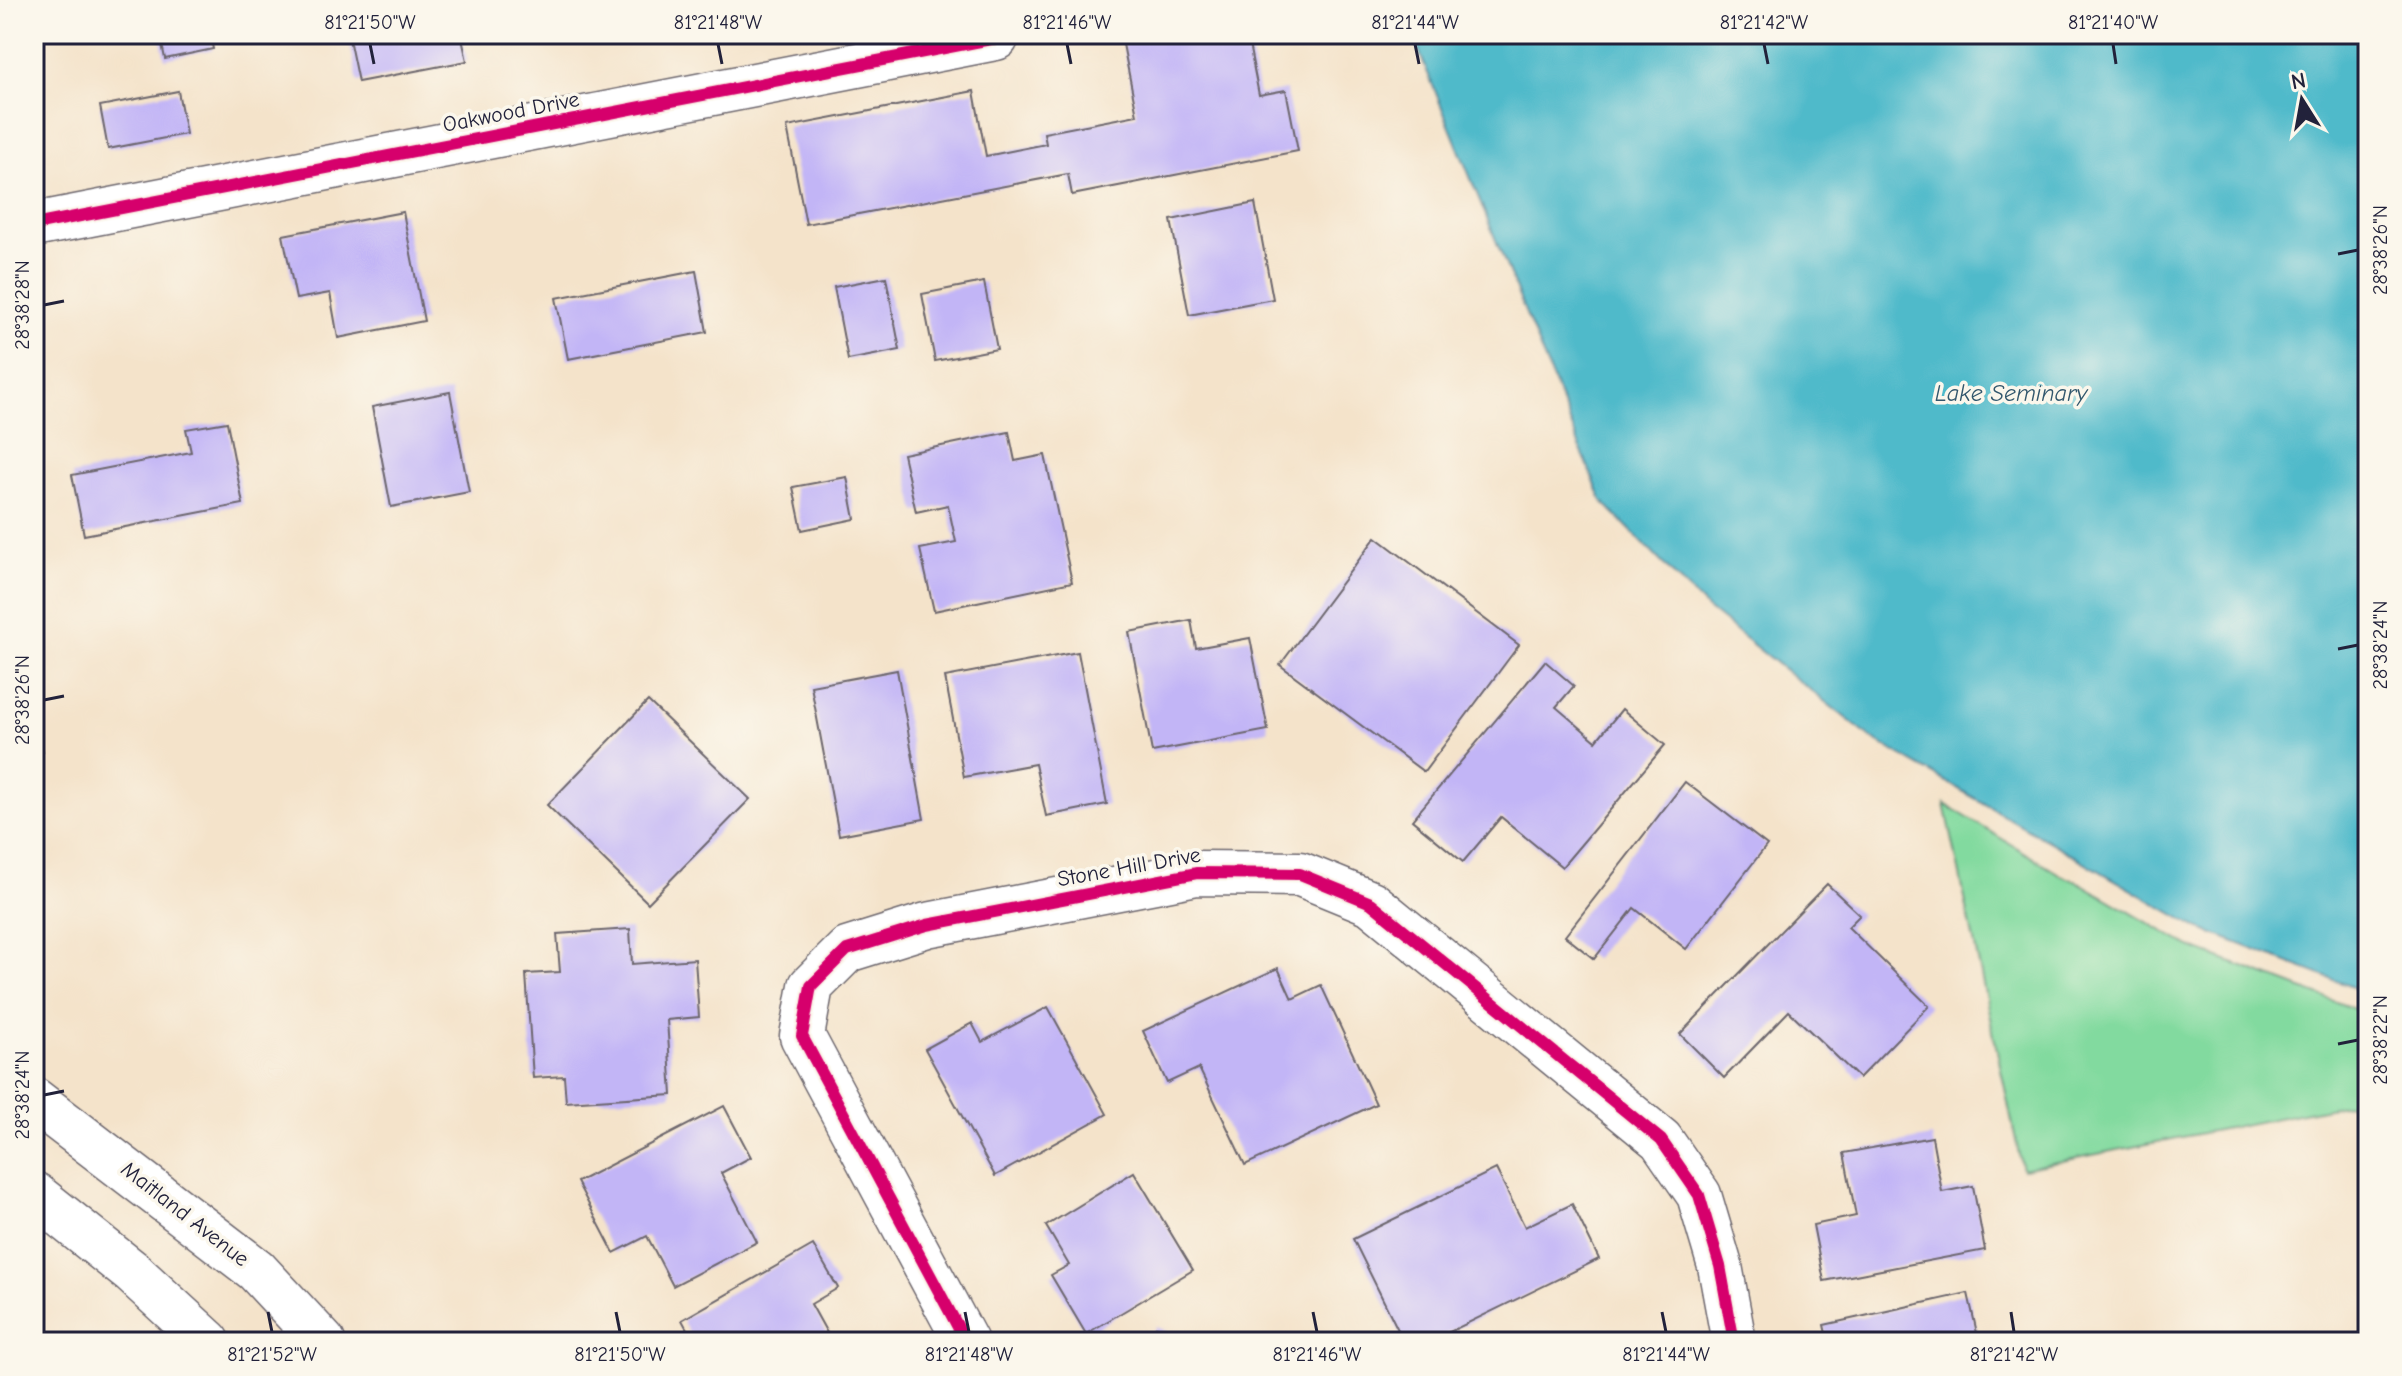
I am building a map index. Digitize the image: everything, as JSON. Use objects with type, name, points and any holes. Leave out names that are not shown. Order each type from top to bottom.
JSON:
[{"type":"street","name":"Oakwood Drive","points":[[34,225],[996,38]]},
{"type":"street","name":"Stone Hill Drive","points":[[966,1342],[802,1036],[811,986],[847,950],[927,925],[1197,873],[1300,874],[1371,903],[1661,1140],[1699,1195],[1720,1266],[1734,1342]]},
{"type":"street","name":"Maitland Avenue","points":[[34,1100],[256,1270],[323,1342]]},
{"type":"street","points":[[34,1194],[132,1272],[208,1342]]},
{"type":"green space","points":[[1945,804],[2061,875],[2190,947],[2368,1014],[2368,1100],[2022,1169]]},
{"type":"water","name":"Lake Seminary","points":[[1412,34],[2368,34],[2368,993],[2198,928],[1871,738],[1704,606],[1602,501]]},
{"type":"building","points":[[160,34],[210,34],[213,49],[165,59]]},
{"type":"building","points":[[348,34],[461,34],[467,61],[358,82]]},
{"type":"building","points":[[1121,34],[1247,34],[1259,95],[1286,90],[1298,151],[1072,195],[1068,174],[806,224],[787,127],[974,91],[986,156],[1046,144],[1044,133],[1137,115]]},
{"type":"building","points":[[178,91],[186,134],[108,149],[100,106]]},
{"type":"building","points":[[1255,203],[1273,299],[1189,315],[1171,220]]},
{"type":"building","points":[[403,212],[424,321],[338,338],[330,293],[296,299],[283,235]]},
{"type":"building","points":[[696,271],[707,332],[568,359],[556,298]]},
{"type":"building","points":[[886,277],[900,350],[848,360],[834,287]]},
{"type":"building","points":[[984,282],[997,349],[935,361],[922,294]]},
{"type":"building","points":[[450,392],[469,492],[391,507],[372,407]]},
{"type":"building","points":[[227,422],[243,504],[84,535],[72,475],[191,452],[186,429]]},
{"type":"building","points":[[1009,432],[1015,461],[1045,455],[1072,582],[934,611],[920,549],[956,542],[948,505],[916,512],[903,454]]},
{"type":"building","points":[[847,477],[855,519],[802,530],[793,487]]},
{"type":"building","points":[[1376,537],[1519,645],[1424,772],[1280,665]]},
{"type":"building","points":[[1191,620],[1196,648],[1250,638],[1268,730],[1152,752],[1129,632]]},
{"type":"building","points":[[1078,652],[1107,804],[1046,816],[1035,764],[964,777],[945,677]]},
{"type":"building","points":[[1545,661],[1574,686],[1556,707],[1596,741],[1622,709],[1665,745],[1562,867],[1501,817],[1463,862],[1412,820]]},
{"type":"building","points":[[897,670],[924,819],[839,835],[811,686]]},
{"type":"building","points":[[648,701],[750,799],[648,903],[547,805]]},
{"type":"building","points":[[34,713],[43,752],[34,754]]},
{"type":"building","points":[[1685,782],[1767,845],[1686,949],[1634,908],[1594,959],[1565,936]]},
{"type":"building","points":[[1827,884],[1860,915],[1848,927],[1929,1006],[1859,1078],[1789,1011],[1724,1078],[1680,1034]]},
{"type":"building","points":[[630,929],[632,964],[695,959],[699,1017],[667,1020],[672,1095],[566,1102],[564,1076],[533,1078],[526,974],[560,972],[557,934]]},
{"type":"building","points":[[1278,968],[1292,999],[1321,985],[1376,1104],[1245,1165],[1199,1068],[1167,1083],[1143,1031]]},
{"type":"building","points":[[1048,1007],[1107,1114],[995,1176],[925,1049],[972,1023],[982,1042]]},
{"type":"building","points":[[724,1106],[751,1157],[721,1173],[757,1242],[673,1286],[647,1236],[614,1253],[577,1182]]},
{"type":"building","points":[[1932,1137],[1942,1192],[1973,1186],[1985,1250],[1824,1281],[1813,1225],[1856,1216],[1844,1153]]},
{"type":"building","points":[[1496,1169],[1525,1227],[1572,1204],[1599,1259],[1429,1342],[1404,1342],[1353,1239]]},
{"type":"building","points":[[1134,1172],[1193,1270],[1086,1334],[1051,1275],[1069,1265],[1046,1226]]},
{"type":"building","points":[[813,1245],[838,1288],[811,1304],[832,1342],[694,1342],[682,1320]]},
{"type":"building","points":[[1968,1293],[1979,1342],[1828,1342],[1824,1325]]},
{"type":"building","points":[[1156,1327],[1191,1342],[1149,1342]]},
{"type":"cycle path","points":[[34,225],[996,38]]},
{"type":"cycle path","points":[[966,1342],[802,1036],[811,986],[847,950],[927,925],[1197,873],[1300,874],[1371,903],[1661,1140],[1699,1195],[1720,1266],[1734,1342]]}]
